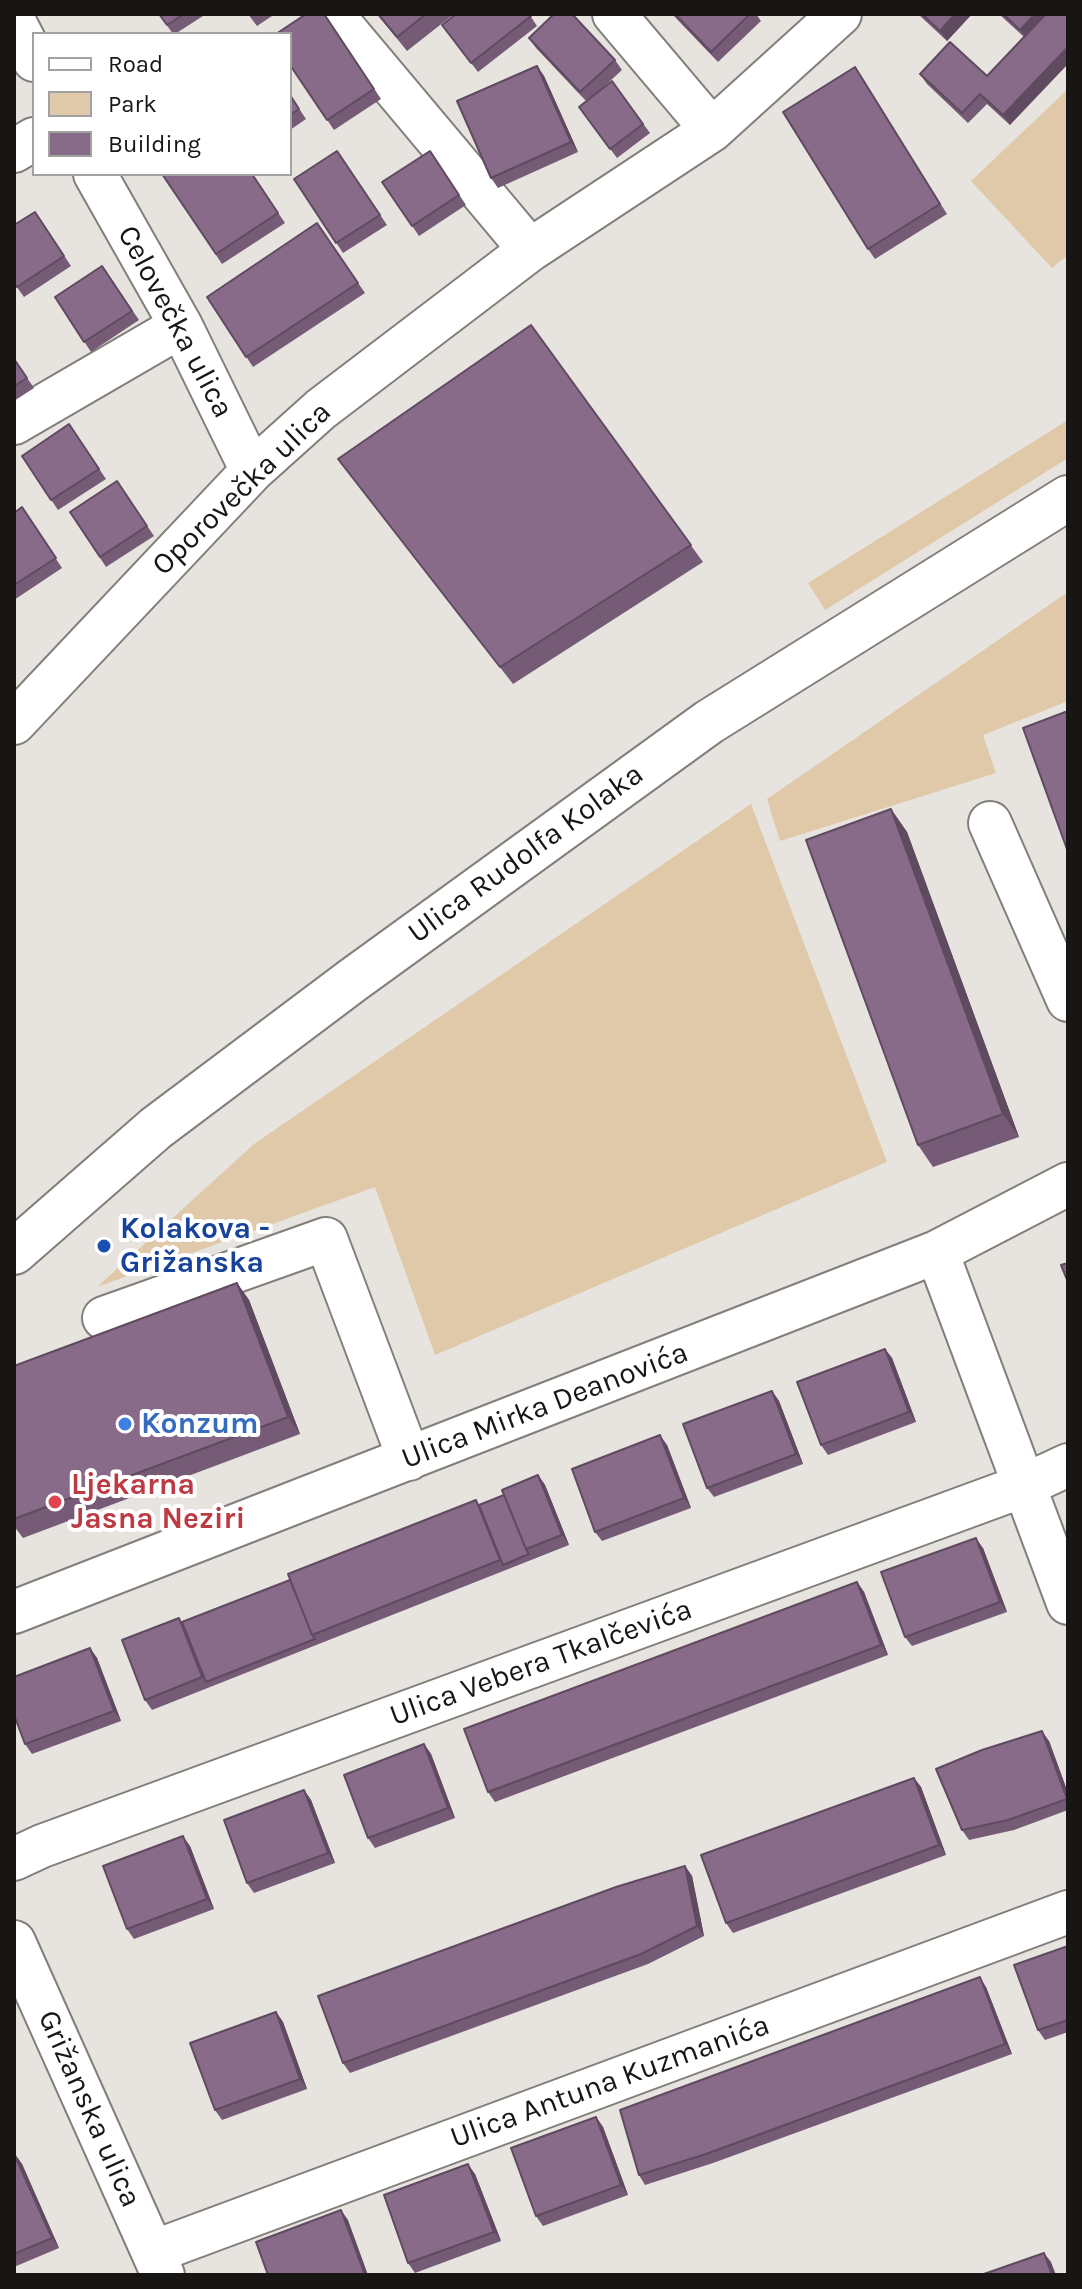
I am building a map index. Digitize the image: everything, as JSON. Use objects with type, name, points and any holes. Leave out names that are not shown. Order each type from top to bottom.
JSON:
[{"type":"main road","name":"Ulica Rudolfa Kolaka","points":[[14,1252],[168,1119],[353,980],[709,722],[1068,498]]},
{"type":"street","points":[[332,14],[530,250]]},
{"type":"street","points":[[614,14],[712,130]]},
{"type":"street","name":"Oporovečka ulica","points":[[14,723],[252,471],[321,409],[530,250],[712,130],[840,14]]},
{"type":"street","points":[[14,21],[32,56]]},
{"type":"street","points":[[14,151],[32,140]]},
{"type":"street","name":"Celovečka ulica","points":[[96,176],[181,326],[252,471]]},
{"type":"street","points":[[14,423],[181,326]]},
{"type":"street","points":[[990,823],[1068,1000]]},
{"type":"street","name":"Ulica Mirka Deanovića","points":[[14,1612],[937,1252],[1068,1184]]},
{"type":"street","points":[[104,1318],[326,1239],[409,1459]]},
{"type":"street","points":[[937,1252],[1068,1603]]},
{"type":"street","name":"Ulica Vebera Tkalčevića","points":[[14,1859],[1023,1486],[1068,1465]]},
{"type":"street","name":"Ulica Antuna Kuzmanića","points":[[158,2264],[1068,1912]]},
{"type":"street","name":"Grižanska ulica","points":[[14,1942],[158,2264]]},
{"type":"green space","points":[[1068,89],[1068,255],[1052,268],[971,181]]},
{"type":"green space","points":[[1068,420],[1068,458],[825,610],[808,583]]},
{"type":"green space","points":[[1068,592],[1068,701],[983,735],[996,773],[780,841],[767,799]]},
{"type":"green space","points":[[751,804],[887,1162],[435,1355],[375,1187],[97,1287],[254,1144]]},
{"type":"building","points":[[159,14],[184,14],[167,25]]},
{"type":"building","points":[[306,14],[324,14],[374,89],[327,120],[292,68],[292,32],[279,32]]},
{"type":"building","points":[[378,14],[426,14],[397,37]]},
{"type":"building","points":[[456,14],[531,16],[471,63],[442,25]]},
{"type":"building","points":[[554,14],[572,14],[615,60],[580,92],[529,38]]},
{"type":"building","points":[[675,14],[750,14],[711,52]]},
{"type":"building","points":[[922,14],[955,14],[940,31]]},
{"type":"building","points":[[1003,14],[1035,14],[1020,30]]},
{"type":"building","points":[[1044,14],[1068,14],[1068,47],[1003,115],[980,94],[962,113],[920,74],[950,42],[987,76]]},
{"type":"building","points":[[537,66],[571,142],[491,178],[457,101]]},
{"type":"building","points":[[855,67],[940,204],[868,249],[783,112]]},
{"type":"building","points":[[612,81],[643,124],[610,149],[579,107]]},
{"type":"building","points":[[292,98],[299,109],[292,114]]},
{"type":"building","points":[[337,151],[380,215],[336,243],[294,179]]},
{"type":"building","points":[[430,151],[459,195],[412,226],[382,182]]},
{"type":"building","points":[[163,176],[253,176],[278,213],[216,254]]},
{"type":"building","points":[[35,212],[64,256],[17,287],[14,283],[14,225]]},
{"type":"building","points":[[317,223],[358,283],[246,357],[207,297]]},
{"type":"building","points":[[102,266],[132,311],[84,342],[55,297]]},
{"type":"building","points":[[531,325],[691,545],[500,667],[338,459]]},
{"type":"building","points":[[14,359],[27,378],[14,386]]},
{"type":"building","points":[[69,424],[99,469],[51,500],[22,456]]},
{"type":"building","points":[[117,481],[147,526],[100,557],[70,512]]},
{"type":"building","points":[[22,507],[56,558],[14,585],[14,513]]},
{"type":"building","points":[[1068,711],[1068,852],[1023,728]]},
{"type":"building","points":[[891,809],[1003,1114],[918,1145],[806,840]]},
{"type":"building","points":[[1068,1263],[1068,1282],[1061,1265]]},
{"type":"building","points":[[237,1283],[288,1417],[14,1519],[14,1366]]},
{"type":"building","points":[[885,1349],[909,1412],[821,1445],[797,1382]]},
{"type":"building","points":[[772,1391],[796,1454],[707,1488],[683,1424]]},
{"type":"building","points":[[660,1435],[684,1498],[595,1532],[572,1469]]},
{"type":"building","points":[[538,1475],[562,1535],[526,1549],[502,1490]]},
{"type":"building","points":[[504,1495],[529,1554],[503,1565],[479,1505]]},
{"type":"building","points":[[476,1500],[500,1560],[312,1635],[288,1574]]},
{"type":"building","points":[[976,1538],[1000,1602],[905,1637],[881,1572]]},
{"type":"building","points":[[290,1580],[315,1639],[206,1682],[182,1622]]},
{"type":"building","points":[[857,1582],[881,1645],[488,1792],[464,1729]]},
{"type":"building","points":[[179,1618],[202,1677],[145,1700],[122,1640]]},
{"type":"building","points":[[90,1648],[114,1711],[25,1744],[14,1715],[14,1677]]},
{"type":"building","points":[[1042,1731],[1067,1799],[1008,1820],[962,1830],[936,1769]]},
{"type":"building","points":[[424,1744],[448,1808],[368,1838],[344,1775]]},
{"type":"building","points":[[914,1778],[939,1845],[726,1923],[701,1855]]},
{"type":"building","points":[[304,1790],[328,1853],[247,1883],[224,1820]]},
{"type":"building","points":[[183,1836],[207,1899],[127,1929],[103,1866]]},
{"type":"building","points":[[685,1866],[697,1926],[641,1954],[343,2063],[318,1996],[616,1887]]},
{"type":"building","points":[[1068,1946],[1068,2020],[1038,2030],[1014,1965]]},
{"type":"building","points":[[980,1977],[1005,2044],[706,2154],[639,2175],[620,2110]]},
{"type":"building","points":[[276,2012],[300,2079],[215,2110],[190,2043]]},
{"type":"building","points":[[596,2117],[621,2185],[536,2216],[511,2148]]},
{"type":"building","points":[[14,2154],[52,2238],[14,2254]]},
{"type":"building","points":[[468,2164],[494,2232],[408,2263],[384,2195]]},
{"type":"building","points":[[341,2210],[365,2275],[268,2275],[256,2242]]},
{"type":"building","points":[[1044,2253],[1052,2275],[981,2275]]},
{"type":"place","name":"Kolakova - Grižanska","points":[[104,1246]]},
{"type":"place","name":"Konzum","points":[[125,1424]]},
{"type":"place","name":"Ljekarna Jasna Neziri","points":[[55,1502]]}]
